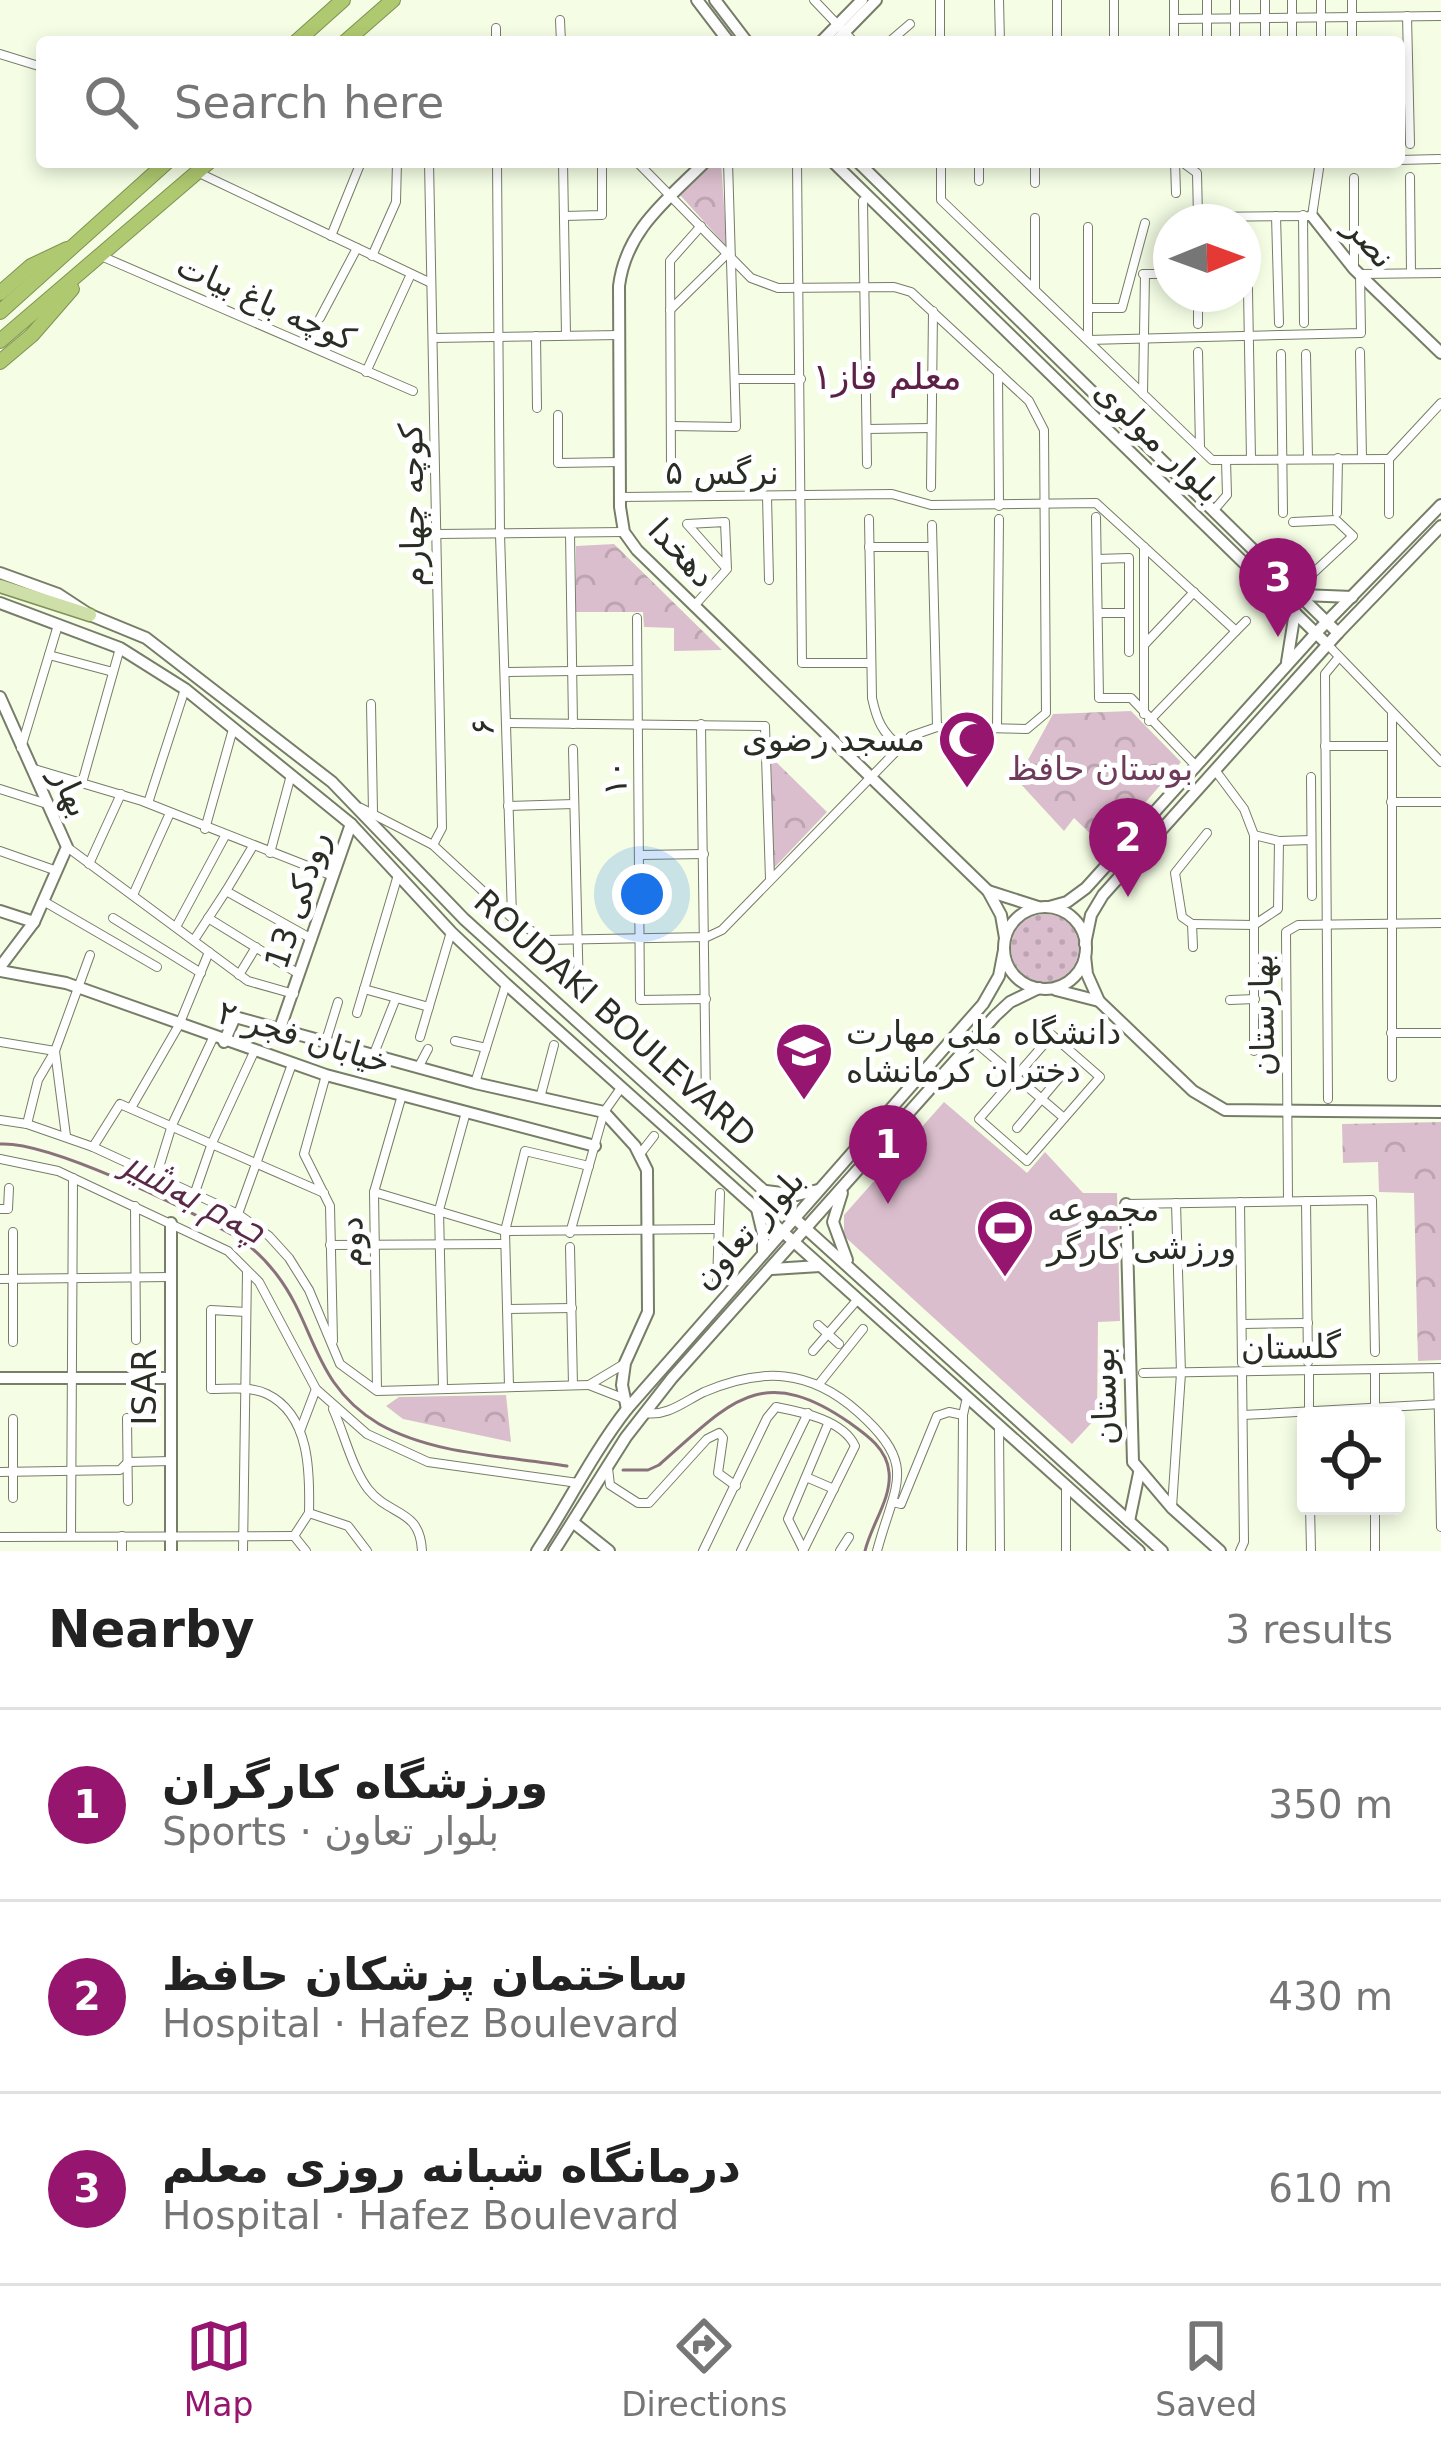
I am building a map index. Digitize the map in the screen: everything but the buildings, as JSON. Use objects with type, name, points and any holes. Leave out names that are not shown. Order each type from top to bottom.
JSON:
[{"type":"highway","points":[[303,36],[343,0]]},
{"type":"highway","points":[[352,36],[393,0]]},
{"type":"highway","points":[[0,312],[161,168]]},
{"type":"highway","points":[[0,341],[202,168]]},
{"type":"highway","points":[[2,288],[31,266],[82,242]]},
{"type":"highway","points":[[0,362],[32,335],[100,255]]},
{"type":"main road","points":[[697,0],[724,36]]},
{"type":"main road","points":[[716,0],[743,36]]},
{"type":"main road","points":[[843,36],[862,0]]},
{"type":"main road","points":[[843,36],[876,0]]},
{"type":"main road","name":"دهخدا","points":[[699,168],[640,228],[626,252],[620,286],[624,532],[637,550],[988,891]]},
{"type":"main road","name":"بلوار مولوی","points":[[839,168],[1327,644]]},
{"type":"main road","name":"بلوار مولوی","points":[[864,168],[1338,632]]},
{"type":"main road","name":"نصر","points":[[1308,216],[1357,272],[1441,353]]},
{"type":"main road","points":[[1141,462],[1153,449]]},
{"type":"main road","points":[[1005,944],[1016,919],[1067,902],[1086,888],[1287,664],[1441,506]]},
{"type":"main road","points":[[1043,988],[1071,979],[1085,950],[1097,902],[1327,644],[1441,526]]},
{"type":"main road","name":"ROUDAKI BOULEVARD","points":[[0,573],[58,594],[90,615],[146,638],[357,806],[464,919],[1162,1551]]},
{"type":"main road","points":[[0,586],[90,615]]},
{"type":"main road","points":[[1299,592],[1352,597]]},
{"type":"main road","name":"ROUDAKI BOULEVARD","points":[[0,603],[120,647],[233,727],[350,824],[506,984],[796,1241]]},
{"type":"main road","points":[[1287,664],[1295,612]]},
{"type":"main road","name":"بهار","points":[[0,697],[67,847],[45,902],[0,969]]},
{"type":"main road","name":"رودکی 13","points":[[279,1031],[350,824]]},
{"type":"main road","points":[[988,891],[1074,919],[1090,984],[1099,1001],[1208,1102],[1244,1113],[1441,1112]]},
{"type":"main road","points":[[988,891],[1002,919],[1015,975],[1043,988],[1099,1001]]},
{"type":"main road","points":[[0,911],[34,922]]},
{"type":"main road","points":[[451,932],[464,919]]},
{"type":"main road","name":"بلوار تعاون","points":[[537,1551],[626,1404],[989,996],[999,976],[1005,944]]},
{"type":"main road","name":"خیابان فجر ۲","points":[[0,969],[66,983],[326,1076],[595,1146]]},
{"type":"main road","name":"بلوار تعاون","points":[[554,1551],[645,1413],[1004,1006],[1043,988]]},
{"type":"main road","points":[[219,1040],[235,1017],[475,1083],[604,1112],[640,1154],[647,1170],[648,1312],[626,1364],[622,1385],[626,1404]]},
{"type":"main road","points":[[847,1183],[833,1222],[838,1244],[852,1268]]},
{"type":"main road","points":[[764,1190],[797,1196],[821,1189]]},
{"type":"main road","name":"بوستان","points":[[1126,1204],[1133,1462],[1172,1508],[1220,1551]]},
{"type":"main road","points":[[756,1206],[763,1254]]},
{"type":"main road","name":"ISAR","points":[[171,1223],[171,1551]]},
{"type":"main road","points":[[796,1241],[1134,1549]]},
{"type":"main road","points":[[772,1268],[820,1266]]},
{"type":"main road","points":[[0,1378],[171,1378]]},
{"type":"main road","points":[[1130,1521],[1139,1473]]},
{"type":"main road","points":[[574,1523],[609,1551]]},
{"type":"street","points":[[814,0],[841,36]]},
{"type":"street","points":[[940,0],[940,36]]},
{"type":"street","points":[[999,0],[1000,36]]},
{"type":"street","points":[[1057,0],[1057,36]]},
{"type":"street","points":[[1114,0],[1114,36]]},
{"type":"street","points":[[1174,0],[1174,36]]},
{"type":"street","points":[[1207,0],[1207,36]]},
{"type":"street","points":[[1235,0],[1235,36]]},
{"type":"street","points":[[1265,0],[1265,36]]},
{"type":"street","points":[[1292,0],[1292,36]]},
{"type":"street","points":[[1321,0],[1321,36]]},
{"type":"street","points":[[1352,0],[1352,36]]},
{"type":"street","points":[[1384,0],[1384,16]]},
{"type":"street","points":[[1408,16],[1410,144]]},
{"type":"street","points":[[1174,19],[1441,16]]},
{"type":"street","points":[[560,20],[561,36]]},
{"type":"street","points":[[896,36],[910,24]]},
{"type":"street","points":[[496,28],[496,36]]},
{"type":"street","points":[[0,54],[36,66]]},
{"type":"street","points":[[1405,160],[1439,159]]},
{"type":"street","points":[[205,168],[430,283]]},
{"type":"street","points":[[331,236],[359,168]]},
{"type":"street","points":[[372,256],[396,202],[397,168]]},
{"type":"street","name":"کوچه چهارم","points":[[430,168],[442,828],[433,844]]},
{"type":"street","name":"۶","points":[[496,168],[500,534],[512,918]]},
{"type":"street","points":[[562,168],[566,335]]},
{"type":"street","points":[[564,216],[602,215],[602,168]]},
{"type":"street","points":[[357,806],[433,844],[512,918],[544,940],[707,937],[722,930],[919,731],[937,727],[1027,729],[1046,712],[1044,430],[1029,401],[910,292],[894,287],[763,284],[730,258],[643,168]]},
{"type":"street","points":[[670,426],[736,427],[728,168]]},
{"type":"street","points":[[797,168],[802,496],[892,494],[932,505],[1096,503],[1236,631]]},
{"type":"street","points":[[941,168],[941,200],[1212,460],[1389,459]]},
{"type":"street","points":[[979,168],[979,181]]},
{"type":"street","points":[[1035,168],[1035,182]]},
{"type":"street","points":[[1176,194],[1178,168]]},
{"type":"street","points":[[1188,168],[1197,173],[1198,217],[1308,216]]},
{"type":"street","points":[[1304,323],[1308,216],[1320,168]]},
{"type":"street","points":[[1410,177],[1411,273]]},
{"type":"street","points":[[1088,340],[1361,333],[1354,178]]},
{"type":"street","points":[[863,202],[867,464]]},
{"type":"street","points":[[1276,216],[1279,323]]},
{"type":"street","points":[[1035,218],[1035,288]]},
{"type":"street","points":[[1088,308],[1122,308],[1145,223]]},
{"type":"street","points":[[671,466],[672,256],[701,226]]},
{"type":"street","points":[[1088,227],[1088,340]]},
{"type":"street","points":[[320,318],[357,248]]},
{"type":"street","name":"کوچه باغ بیات","points":[[100,255],[413,391]]},
{"type":"street","points":[[670,310],[730,258]]},
{"type":"street","points":[[1357,272],[1441,273]]},
{"type":"street","points":[[366,372],[411,274]]},
{"type":"street","points":[[1132,274],[1153,274]]},
{"type":"street","points":[[1143,395],[1145,274]]},
{"type":"street","points":[[932,487],[933,309]]},
{"type":"street","points":[[1198,312],[1198,324]]},
{"type":"street","points":[[1248,312],[1251,459]]},
{"type":"street","points":[[433,338],[620,334]]},
{"type":"street","points":[[536,336],[537,408]]},
{"type":"street","points":[[1198,352],[1199,449]]},
{"type":"street","points":[[1360,352],[1362,458]]},
{"type":"street","points":[[1281,354],[1283,513]]},
{"type":"street","points":[[1306,354],[1308,459]]},
{"type":"street","points":[[998,370],[999,506]]},
{"type":"street","points":[[735,379],[801,380]]},
{"type":"street","points":[[1389,514],[1389,459],[1441,403]]},
{"type":"street","points":[[558,415],[559,463],[620,462]]},
{"type":"street","points":[[866,429],[931,428]]},
{"type":"street","points":[[1337,513],[1338,458]]},
{"type":"street","points":[[1214,510],[1227,495],[1226,460]]},
{"type":"street","points":[[767,496],[769,580]]},
{"type":"street","name":"نرگس ۵","points":[[620,497],[802,496],[802,663],[871,663]]},
{"type":"street","points":[[1096,517],[1099,698],[1131,698],[1196,765]]},
{"type":"street","points":[[869,518],[871,663],[877,722],[900,747]]},
{"type":"street","points":[[997,728],[999,519]]},
{"type":"street","points":[[1293,521],[1336,520],[1353,536],[1299,592]]},
{"type":"street","points":[[694,606],[727,569],[725,522],[687,524],[727,569]]},
{"type":"street","points":[[932,525],[937,727]]},
{"type":"street","points":[[437,534],[624,532]]},
{"type":"street","points":[[570,533],[573,724]]},
{"type":"street","points":[[868,547],[932,547]]},
{"type":"street","points":[[1144,547],[1147,718]]},
{"type":"street","points":[[1097,559],[1129,558],[1129,652]]},
{"type":"street","points":[[1144,645],[1194,592]]},
{"type":"street","points":[[1098,613],[1129,613]]},
{"type":"street","name":"۱۰","points":[[637,618],[640,1000],[706,999]]},
{"type":"street","points":[[1147,718],[1246,621]]},
{"type":"street","points":[[21,750],[59,623]]},
{"type":"street","name":"بلوار مولوی","points":[[1327,644],[1441,762]]},
{"type":"street","points":[[82,783],[120,647]]},
{"type":"street","points":[[49,656],[113,672]]},
{"type":"street","points":[[1328,1099],[1325,674],[1339,657]]},
{"type":"street","points":[[505,672],[638,670]]},
{"type":"street","points":[[148,803],[184,689]]},
{"type":"street","points":[[371,704],[373,812]]},
{"type":"street","points":[[1392,714],[1392,1077]]},
{"type":"street","points":[[507,723],[765,725],[770,880]]},
{"type":"street","points":[[701,724],[706,1104]]},
{"type":"street","points":[[205,829],[233,727]]},
{"type":"street","points":[[1325,746],[1392,746]]},
{"type":"street","points":[[574,749],[579,994]]},
{"type":"street","points":[[30,768],[148,803],[334,877]]},
{"type":"street","points":[[1215,770],[1244,809],[1254,835],[1255,1051]]},
{"type":"street","points":[[270,853],[291,774]]},
{"type":"street","points":[[1311,777],[1312,896]]},
{"type":"street","points":[[0,788],[46,804]]},
{"type":"street","points":[[89,865],[121,794]]},
{"type":"street","points":[[1391,802],[1441,802]]},
{"type":"street","points":[[508,806],[574,804]]},
{"type":"street","points":[[133,895],[170,813]]},
{"type":"street","points":[[1207,833],[1175,873],[1182,917],[1192,924],[1254,925],[1278,909],[1280,841]]},
{"type":"street","points":[[1254,835],[1280,841],[1311,840]]},
{"type":"street","points":[[176,927],[225,836]]},
{"type":"street","points":[[194,940],[253,846]]},
{"type":"street","points":[[67,847],[248,981],[294,994]]},
{"type":"street","points":[[0,851],[57,871]]},
{"type":"street","points":[[640,855],[704,854]]},
{"type":"street","points":[[357,1013],[399,874]]},
{"type":"street","points":[[226,891],[313,940]]},
{"type":"street","points":[[45,902],[157,967]]},
{"type":"street","points":[[112,918],[201,973]]},
{"type":"street","points":[[208,918],[301,975]]},
{"type":"street","points":[[1327,924],[1441,923]]},
{"type":"street","points":[[1192,924],[1192,947]]},
{"type":"street","name":"بهارستان","points":[[1287,1112],[1286,934],[1295,925],[1327,924]]},
{"type":"street","points":[[421,1037],[451,932]]},
{"type":"street","points":[[239,975],[256,947]]},
{"type":"street","points":[[131,1108],[179,1024],[209,952]]},
{"type":"street","points":[[27,1124],[38,1081],[55,1051],[90,955]]},
{"type":"street","points":[[475,1083],[506,984]]},
{"type":"street","points":[[364,989],[429,1007]]},
{"type":"street","points":[[373,1056],[397,998]]},
{"type":"street","points":[[1230,1000],[1255,999]]},
{"type":"street","points":[[325,1043],[338,1002]]},
{"type":"street","points":[[1391,1033],[1441,1033]]},
{"type":"street","points":[[1052,1035],[1100,1077],[1027,1161],[979,1119],[1015,1077],[1052,1035]]},
{"type":"street","points":[[156,1177],[172,1125],[219,1040]]},
{"type":"street","points":[[455,1040],[486,1048]]},
{"type":"street","points":[[974,1041],[1064,1118]]},
{"type":"street","points":[[0,1042],[55,1051]]},
{"type":"street","points":[[540,1098],[554,1045]]},
{"type":"street","points":[[418,1068],[428,1049]]},
{"type":"street","points":[[55,1051],[66,1136]]},
{"type":"street","points":[[194,1195],[254,1052]]},
{"type":"street","points":[[238,1214],[292,1064]]},
{"type":"street","points":[[1017,1128],[1064,1072]]},
{"type":"street","points":[[326,1076],[304,1154],[330,1206],[333,1344]]},
{"type":"street","points":[[570,1233],[604,1112],[621,1086]]},
{"type":"street","name":"دوم","points":[[376,1391],[374,1192],[402,1096]]},
{"type":"street","points":[[93,1147],[120,1104],[324,1193]]},
{"type":"street","points":[[443,1389],[439,1210],[466,1112]]},
{"type":"street","points":[[1287,1112],[1288,1201]]},
{"type":"street","points":[[0,1120],[27,1124],[93,1147],[238,1214],[269,1236],[290,1258],[340,1364],[376,1391],[589,1385],[626,1404]]},
{"type":"street","points":[[508,1386],[505,1231],[531,1129]]},
{"type":"street","points":[[640,1154],[653,1136]]},
{"type":"street","points":[[525,1151],[590,1166]]},
{"type":"street","points":[[0,1159],[73,1178],[228,1252],[248,1270],[278,1313],[316,1389],[367,1434],[428,1462],[578,1483]]},
{"type":"street","points":[[71,1536],[73,1178]]},
{"type":"street","points":[[0,1209],[8,1209],[9,1188]]},
{"type":"street","points":[[374,1192],[505,1231],[718,1229]]},
{"type":"street","points":[[717,1282],[720,1193]]},
{"type":"street","points":[[1126,1204],[1372,1200],[1375,1352]]},
{"type":"street","points":[[1306,1201],[1309,1407]]},
{"type":"street","points":[[1240,1202],[1244,1542],[1240,1551]]},
{"type":"street","points":[[1172,1508],[1181,1373],[1176,1203]]},
{"type":"street","points":[[135,1206],[136,1340]]},
{"type":"street","points":[[13,1232],[13,1342]]},
{"type":"street","points":[[330,1245],[504,1244]]},
{"type":"street","points":[[570,1247],[573,1385]]},
{"type":"street","points":[[243,1551],[248,1270]]},
{"type":"street","points":[[0,1279],[171,1277]]},
{"type":"street","points":[[813,1351],[858,1299]]},
{"type":"street","points":[[507,1309],[572,1308]]},
{"type":"street","points":[[246,1312],[211,1310],[211,1388],[245,1388],[270,1395],[300,1431],[307,1450],[309,1513],[294,1536]]},
{"type":"street","points":[[818,1324],[839,1343]]},
{"type":"street","points":[[1242,1324],[1308,1324]]},
{"type":"street","points":[[819,1384],[862,1329]]},
{"type":"street","points":[[589,1385],[626,1364]]},
{"type":"street","name":"گلستان","points":[[1143,1373],[1242,1367],[1440,1368]]},
{"type":"street","points":[[1440,1368],[1441,1528]]},
{"type":"street","points":[[1375,1369],[1375,1407]]},
{"type":"street","points":[[645,1413],[656,1415],[703,1393],[755,1378],[802,1377],[819,1384],[855,1409],[897,1459],[899,1476],[877,1551]]},
{"type":"street","points":[[300,1431],[316,1389]]},
{"type":"street","points":[[962,1551],[967,1395]]},
{"type":"street","points":[[1405,1409],[1440,1404]]},
{"type":"street","points":[[333,1407],[368,1488],[408,1516],[421,1532],[422,1551]]},
{"type":"street","points":[[703,1551],[776,1408],[808,1413],[850,1435],[855,1446],[803,1551]]},
{"type":"street","points":[[741,1551],[808,1413]]},
{"type":"street","points":[[1243,1415],[1297,1413]]},
{"type":"street","points":[[893,1502],[901,1504],[937,1416],[963,1415]]},
{"type":"street","points":[[128,1418],[128,1501]]},
{"type":"street","points":[[13,1419],[14,1498]]},
{"type":"street","points":[[803,1551],[788,1519],[828,1424]]},
{"type":"street","points":[[999,1424],[1000,1551]]},
{"type":"street","points":[[608,1465],[610,1485],[638,1503],[649,1503],[707,1439],[719,1433],[723,1438],[718,1473],[736,1486]]},
{"type":"street","points":[[0,1472],[120,1470],[128,1462],[171,1461]]},
{"type":"street","points":[[806,1477],[834,1489]]},
{"type":"street","points":[[1066,1485],[1066,1551]]},
{"type":"street","points":[[309,1513],[348,1526],[367,1551]]},
{"type":"street","points":[[1310,1515],[1310,1551]]},
{"type":"street","points":[[1375,1515],[1375,1551]]},
{"type":"street","points":[[122,1536],[122,1551]]},
{"type":"street","points":[[0,1537],[294,1536]]},
{"type":"street","points":[[294,1536],[306,1551]]},
{"type":"street","points":[[840,1551],[849,1537]]},
{"type":"green space","points":[[709,168],[721,168],[727,247],[680,195]]},
{"type":"green space","points":[[614,544],[722,650],[674,651],[674,628],[644,627],[643,612],[576,612],[576,546]]},
{"type":"green space","name":"بوستان حافظ","points":[[1131,711],[1181,762],[1105,848],[1074,818],[1064,831],[1017,780],[1053,714]]},
{"type":"green space","points":[[771,757],[827,812],[773,869]]},
{"type":"green space","points":[[1045,914],[1069,924],[1079,948],[1069,972],[1045,982],[1021,972],[1011,948],[1021,924]]},
{"type":"green space","name":"مجموعه ورزشی کارگر","points":[[944,1102],[1027,1173],[1045,1152],[1083,1193],[1117,1193],[1120,1321],[1098,1322],[1097,1417],[1072,1444],[844,1236],[844,1215]]},
{"type":"green space","points":[[1441,1122],[1441,1360],[1418,1361],[1414,1193],[1379,1192],[1378,1162],[1343,1163],[1342,1124]]},
{"type":"green space","points":[[506,1395],[511,1442],[403,1419],[386,1406],[399,1397]]},
{"type":"waterway","name":"چەم بەشیر","points":[[0,1144],[82,1164],[243,1241],[290,1294],[341,1391],[379,1424],[447,1448],[567,1466]]},
{"type":"waterway","name":"چەم بەشیر","points":[[623,1470],[659,1465],[705,1424],[747,1398],[768,1393],[819,1404],[869,1438],[884,1456],[889,1472],[887,1492],[865,1551]]},
{"type":"place","name":"درمانگاه شبانه روزی معلم","points":[[1278,637]]},
{"type":"place","name":"مسجد رضوی","points":[[967,790]]},
{"type":"place","name":"ساختمان پزشکان حافظ","points":[[1128,897]]},
{"type":"place","name":"دانشگاه ملی مهارت دختران کرمانشاه","points":[[804,1102]]},
{"type":"place","name":"ورزشگاه کارگران","points":[[888,1204]]},
{"type":"place","name":"مجموعه ورزشی کارگر","points":[[1005,1279]]},
{"type":"district","name":"معلم فاز۱","points":[[887,376]]}]
